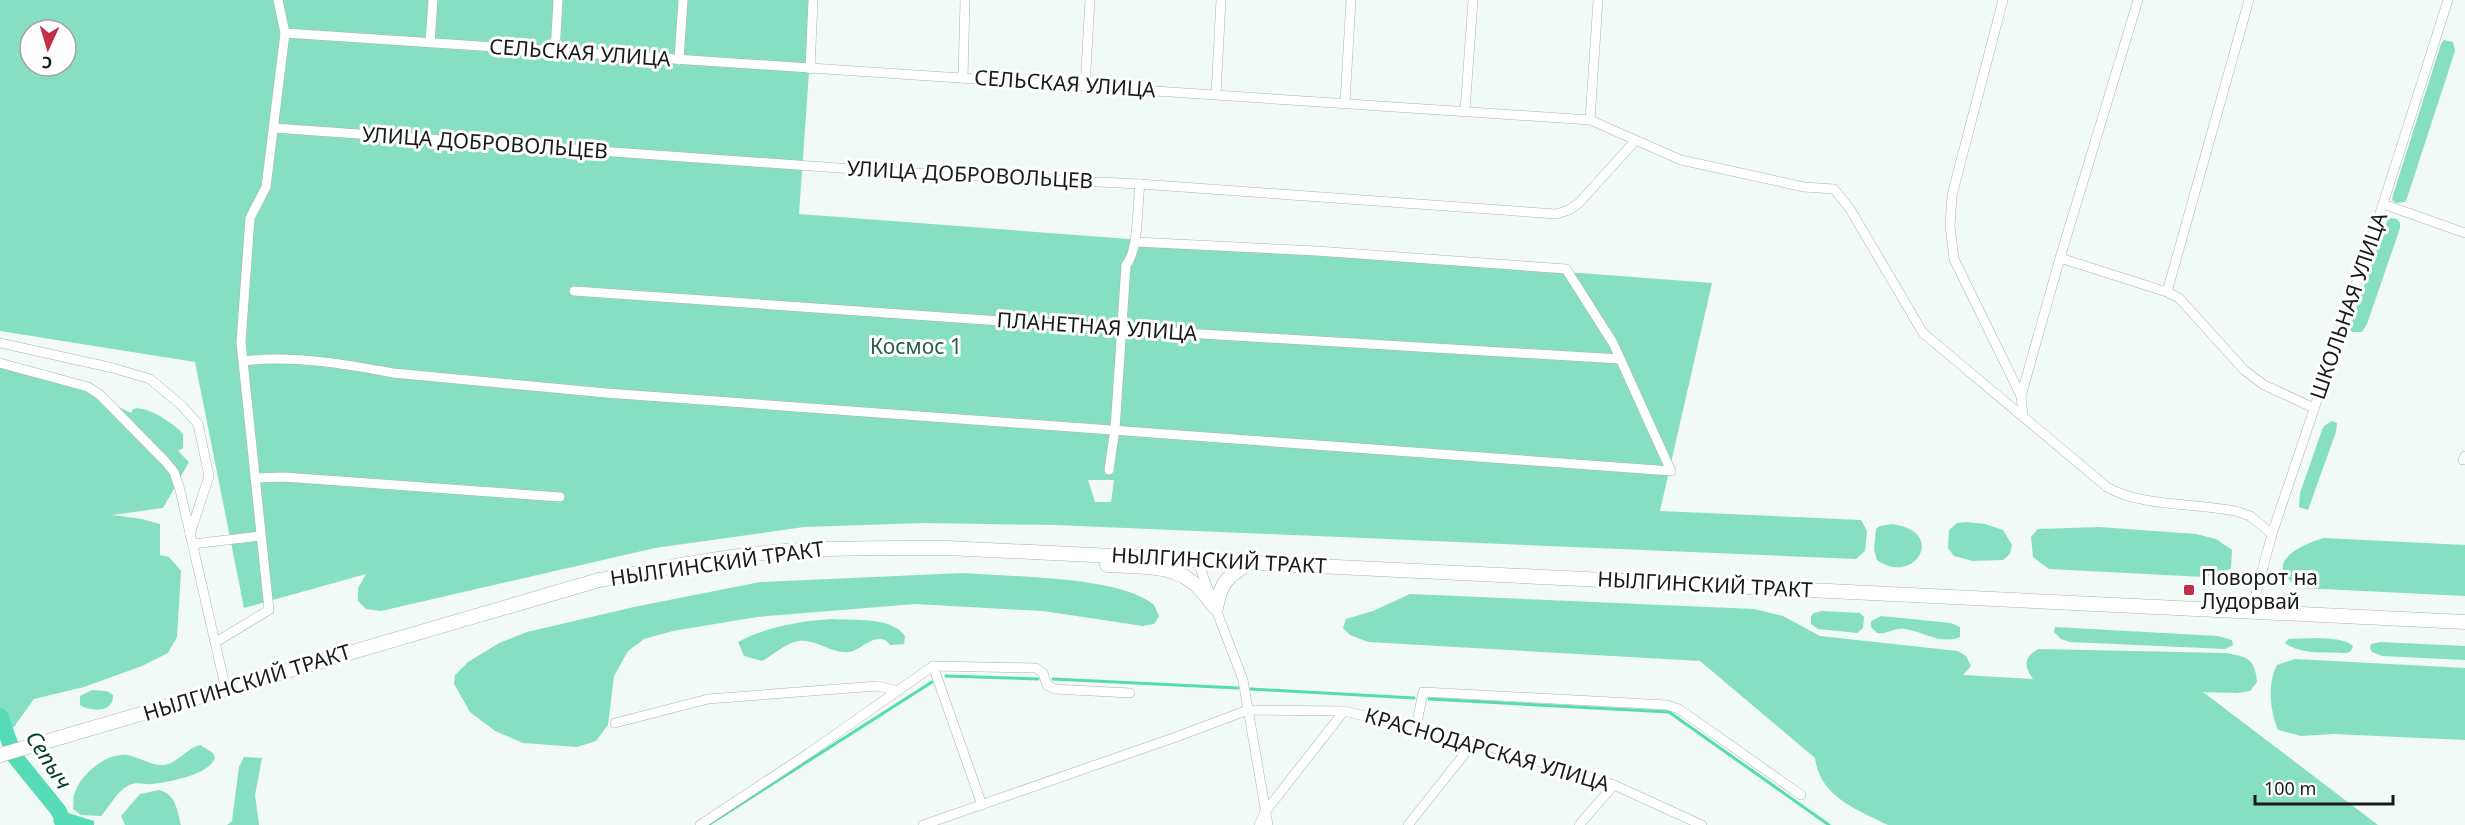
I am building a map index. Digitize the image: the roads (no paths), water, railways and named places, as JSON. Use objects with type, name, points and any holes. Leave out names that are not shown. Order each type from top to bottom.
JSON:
[{"type":"main road","name":"НЫЛГИНСКИЙ ТРАКТ","points":[[0,755],[599,580],[687,564],[784,551],[859,548],[970,549],[2465,622]]},
{"type":"main road","points":[[970,549],[997,559],[1169,570],[1190,580],[1216,608]]},
{"type":"main road","points":[[1216,608],[1224,581],[1251,562]]},
{"type":"street","points":[[216,642],[269,610],[241,342],[250,218],[266,187],[285,33],[278,0]]},
{"type":"street","points":[[430,43],[433,0]]},
{"type":"street","points":[[555,52],[558,0]]},
{"type":"street","points":[[679,60],[683,0]]},
{"type":"street","points":[[810,69],[813,0]]},
{"type":"street","points":[[963,78],[965,0]]},
{"type":"street","points":[[1085,86],[1090,0]]},
{"type":"street","points":[[1215,94],[1221,0]]},
{"type":"street","points":[[1345,103],[1352,0]]},
{"type":"street","points":[[1465,111],[1473,0]]},
{"type":"street","points":[[1590,120],[1598,0]]},
{"type":"street","points":[[2003,0],[1952,195],[1950,226],[1954,259],[2021,396],[2023,415],[2116,492],[2137,498],[2239,512],[2250,516],[2272,534]]},
{"type":"street","points":[[2021,396],[2138,0]]},
{"type":"street","points":[[2168,292],[2249,0]]},
{"type":"street","name":"ШКОЛЬНАЯ УЛИЦА","points":[[2251,612],[2272,534],[2383,204],[2448,0]]},
{"type":"street","name":"СЕЛЬСКАЯ УЛИЦА","points":[[285,33],[1590,120],[1681,160],[1804,187],[1834,189],[1850,209],[1923,333],[2023,415]]},
{"type":"street","name":"УЛИЦА ДОБРОВОЛЬЦЕВ","points":[[274,128],[883,171],[1140,184],[1556,214],[1569,210],[1579,203],[1635,141]]},
{"type":"street","points":[[1109,470],[1115,429],[1126,265],[1133,255],[1136,242],[1140,184]]},
{"type":"street","points":[[2383,204],[2465,233]]},
{"type":"street","points":[[244,361],[271,358],[361,367],[393,373],[606,393],[1671,471],[1613,343],[1566,269],[1317,251],[1136,242]]},
{"type":"street","points":[[2060,258],[2168,292],[2179,298],[2244,370],[2264,385],[2314,408]]},
{"type":"street","name":"ПЛАНЕТНАЯ УЛИЦА","points":[[574,291],[1120,329],[1620,359]]},
{"type":"street","points":[[0,343],[112,368],[150,380],[181,405],[198,424],[209,476],[190,534]]},
{"type":"street","points":[[0,363],[78,384],[100,394],[174,472],[226,690]]},
{"type":"street","points":[[255,478],[284,477],[560,497]]},
{"type":"street","points":[[193,544],[261,536]]},
{"type":"street","points":[[1197,560],[1242,680],[1268,825]]},
{"type":"street","points":[[933,666],[982,805]]},
{"type":"street","points":[[700,825],[933,666],[1036,668],[1043,673],[1047,685],[1054,689],[1130,693]]},
{"type":"street","points":[[615,723],[708,699],[877,686],[898,691]]},
{"type":"street","points":[[1416,728],[1423,692],[1667,705],[1679,709],[1801,795]]},
{"type":"street","name":"КРАСНОДАРСКАЯ УЛИЦА","points":[[923,825],[1248,710],[1344,711],[1474,742],[1614,785],[1702,825]]},
{"type":"street","points":[[1259,825],[1265,812],[1344,711]]},
{"type":"street","points":[[1408,825],[1474,742]]},
{"type":"street","points":[[1579,825],[1614,785]]},
{"type":"waterway","points":[[946,676],[1038,679]]},
{"type":"waterway","points":[[1053,679],[1238,688]]},
{"type":"waterway","points":[[708,825],[932,682]]},
{"type":"waterway","points":[[1251,689],[1414,698]]},
{"type":"waterway","points":[[1429,699],[1669,712],[1829,825]]},
{"type":"waterway","name":"Сепыч","points":[[0,716],[15,757],[58,810],[66,825]]},
{"type":"place","name":"Поворот на Лудорвай","points":[[2189,590]]},
{"type":"park label","name":"Космос 1","points":[[916,347]]}]
